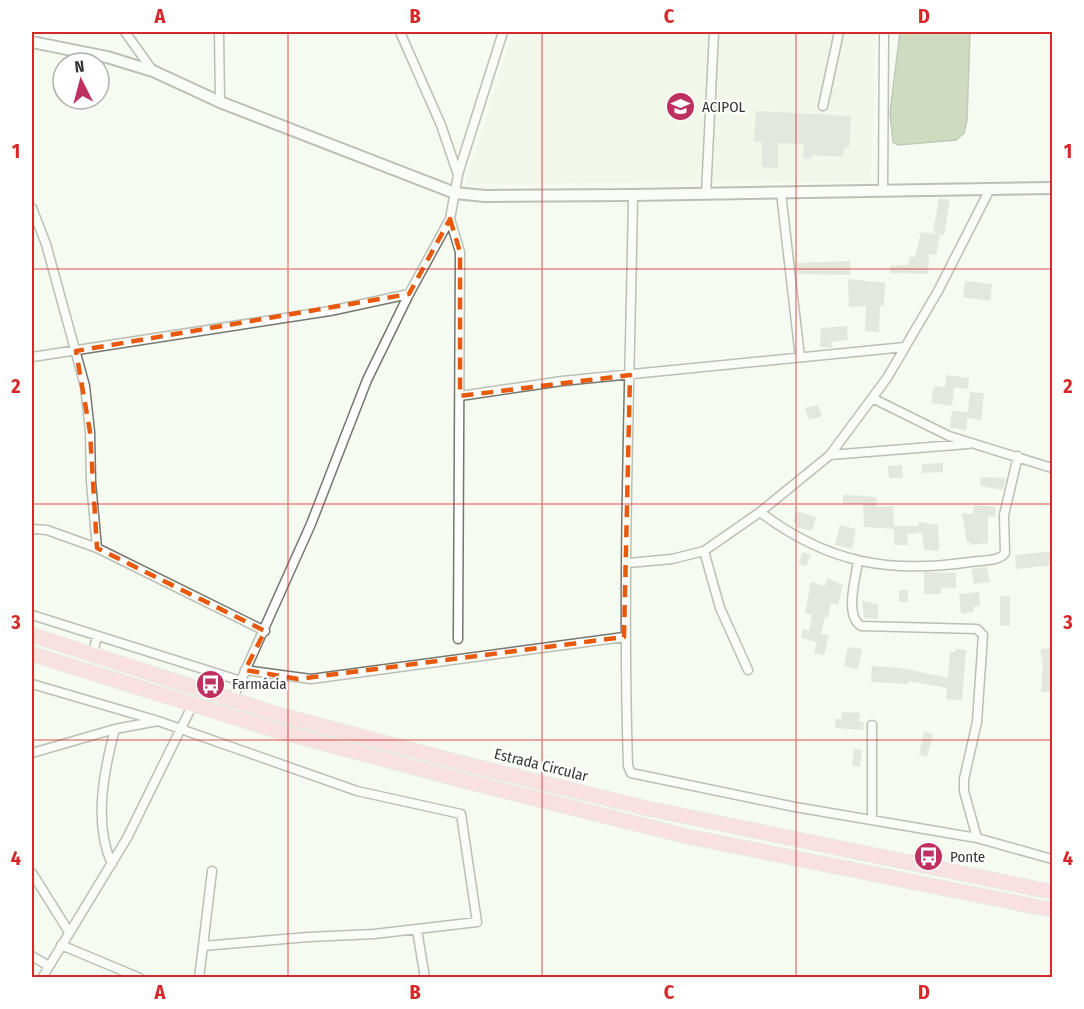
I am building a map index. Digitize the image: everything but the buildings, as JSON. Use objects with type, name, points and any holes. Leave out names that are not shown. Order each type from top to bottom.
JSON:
[{"type":"main road","name":"Estrada Circular","points":[[32,635],[292,718],[650,809],[1053,892]]},
{"type":"main road","points":[[32,654],[278,731],[460,780],[686,836],[1053,910]]},
{"type":"street","points":[[125,32],[153,70]]},
{"type":"street","points":[[219,32],[220,102]]},
{"type":"street","points":[[400,32],[441,126],[458,175]]},
{"type":"street","points":[[233,698],[311,524],[367,380],[409,294],[450,219],[458,175],[503,32]]},
{"type":"street","points":[[706,194],[714,32]]},
{"type":"street","points":[[823,106],[839,32]]},
{"type":"street","points":[[883,191],[884,32]]},
{"type":"street","points":[[32,42],[107,57],[153,70],[220,102],[454,193],[485,196],[633,195],[1053,188]]},
{"type":"street","points":[[628,563],[672,559],[704,551],[760,512],[830,455],[872,398],[905,347],[938,291],[990,189]]},
{"type":"street","points":[[781,193],[800,357]]},
{"type":"street","points":[[633,195],[628,563],[624,637],[631,773],[795,807],[977,838],[1053,859]]},
{"type":"street","points":[[32,208],[46,244],[76,351],[90,432],[91,482],[97,548]]},
{"type":"street","points":[[450,219],[460,252],[458,639]]},
{"type":"street","points":[[32,357],[330,311],[409,294]]},
{"type":"street","points":[[460,396],[562,381],[905,347]]},
{"type":"street","points":[[872,398],[971,444],[1053,468]]},
{"type":"street","points":[[830,455],[971,444]]},
{"type":"street","points":[[760,512],[784,530],[813,545],[858,561],[880,566],[905,567],[1002,557],[1005,553],[1004,515],[1018,456]]},
{"type":"street","points":[[32,529],[47,531],[97,548],[265,631]]},
{"type":"street","points":[[704,551],[720,608],[748,670]]},
{"type":"street","points":[[858,561],[852,612],[855,623],[861,626],[977,628],[983,635],[977,722],[964,778],[964,791],[977,838]]},
{"type":"street","points":[[32,615],[241,681]]},
{"type":"street","points":[[93,654],[97,636]]},
{"type":"street","points":[[245,669],[311,679],[624,637]]},
{"type":"street","points":[[32,684],[158,721],[357,791],[461,814],[477,922],[417,930],[203,946]]},
{"type":"street","points":[[42,978],[47,965],[112,864],[193,704]]},
{"type":"street","points":[[32,753],[115,729],[158,721]]},
{"type":"street","points":[[872,724],[872,820]]},
{"type":"street","points":[[112,864],[104,848],[102,827],[106,765],[115,729]]},
{"type":"street","points":[[199,978],[212,871]]},
{"type":"street","points":[[32,873],[69,932]]},
{"type":"street","points":[[417,930],[425,978]]},
{"type":"street","points":[[61,945],[140,978]]},
{"type":"street","points":[[32,956],[47,965]]},
{"type":"highlighted area","points":[[450,219],[460,252],[460,396],[630,375],[624,637],[298,679],[245,670],[265,631],[97,548],[90,432],[76,351],[409,294]]},
{"type":"shaded area","name":"ACIPOL","points":[[513,32],[876,32],[871,182],[465,184]]},
{"type":"shaded area","points":[[900,32],[970,32],[967,120],[964,133],[956,140],[898,145],[893,142],[890,112]]},
{"type":"place","name":"ACIPOL","points":[[681,107]]},
{"type":"place","name":"Farmácia","points":[[211,684]]},
{"type":"place","name":"Ponte","points":[[929,857]]}]
